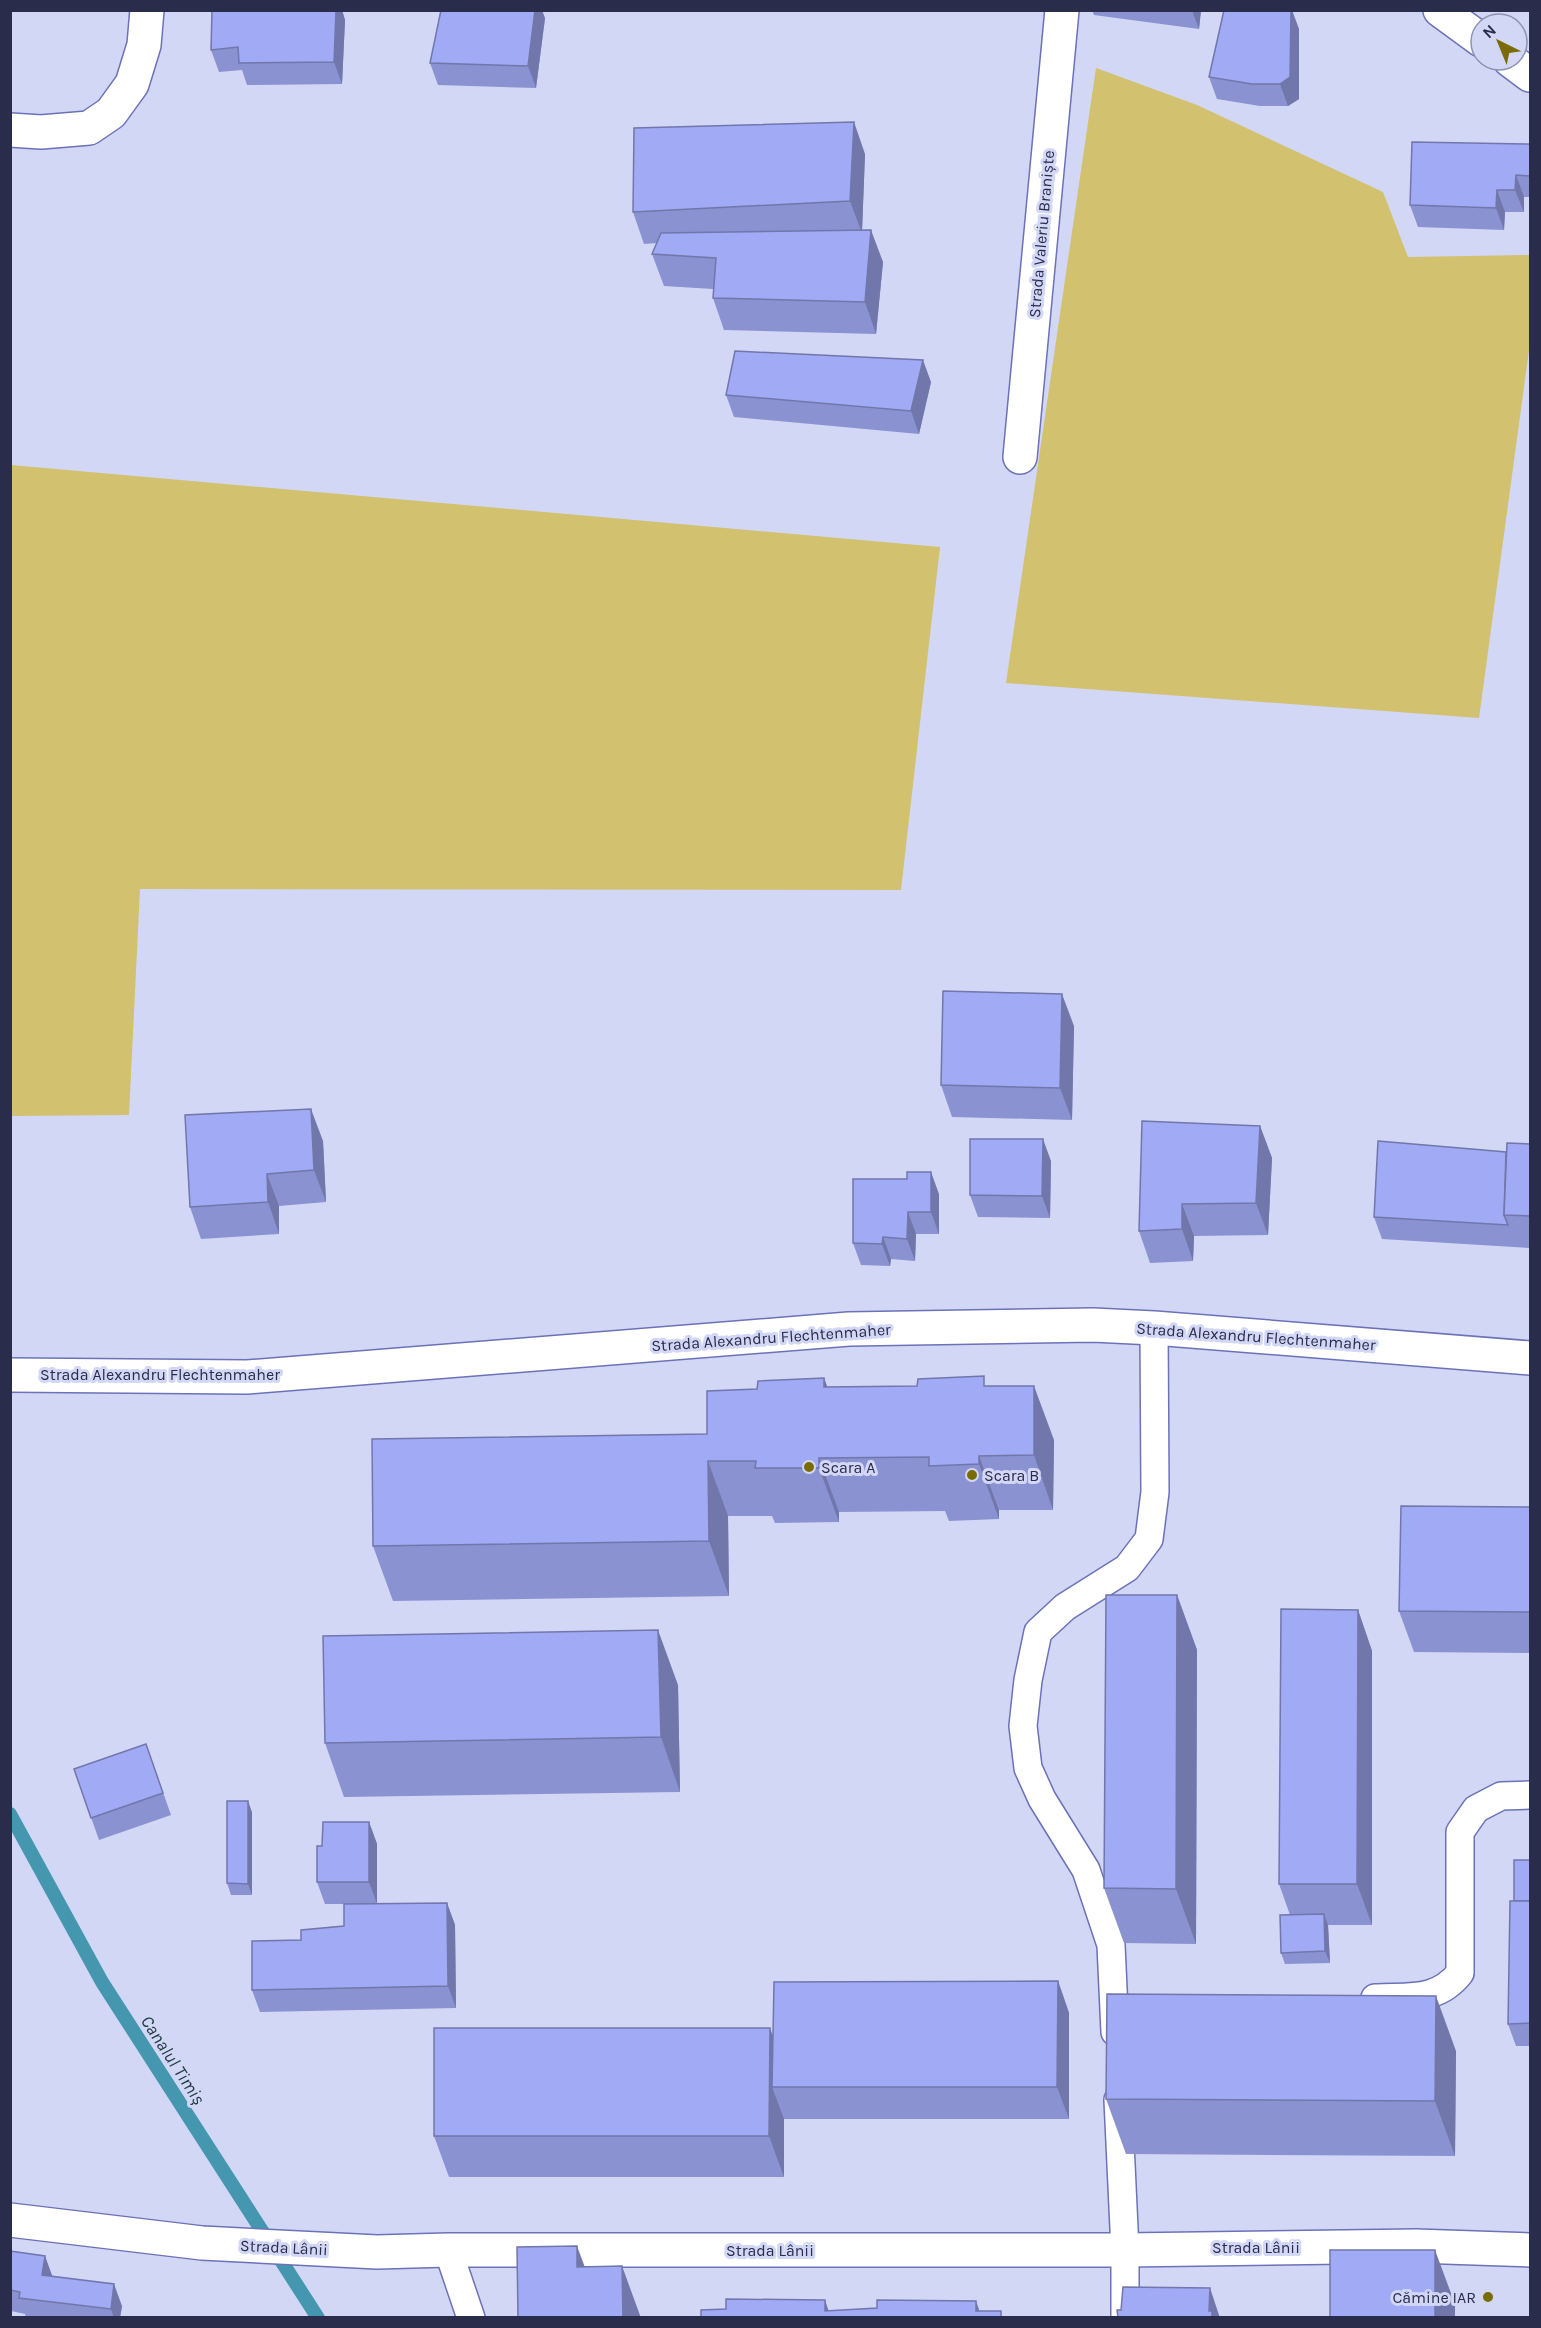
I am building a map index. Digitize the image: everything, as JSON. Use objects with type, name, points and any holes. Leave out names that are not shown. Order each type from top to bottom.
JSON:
[{"type":"street","points":[[10,130],[41,132],[89,128],[111,113],[132,84],[144,45],[147,10]]},
{"type":"street","name":"Strada Valeriu Braniște","points":[[1020,457],[1062,10]]},
{"type":"street","points":[[1440,10],[1469,31]]},
{"type":"street","name":"Strada Alexandru Flechtenmaher","points":[[10,1375],[247,1377],[849,1329],[1094,1325],[1530,1358]]},
{"type":"street","name":"Strada Lânii","points":[[10,2220],[202,2243],[377,2252],[447,2250],[1125,2250],[1392,2246],[1530,2250]]},
{"type":"lane","points":[[1125,2318],[1125,2250],[1111,1945],[1086,1870],[1042,1799],[1028,1768],[1023,1726],[1028,1680],[1038,1632],[1065,1607],[1127,1568],[1149,1539],[1155,1492],[1154,1328]]},
{"type":"lane","points":[[1352,1999],[1431,1995],[1450,1985],[1460,1973],[1460,1832],[1476,1809],[1501,1796],[1530,1795]]},
{"type":"lane","points":[[447,2250],[471,2318]]},
{"type":"shaded area","points":[[1096,68],[1197,105],[1383,192],[1408,257],[1530,255],[1530,343],[1479,718],[1006,683]]},
{"type":"shaded area","points":[[11,465],[940,547],[901,890],[140,889],[129,1115],[11,1116]]},
{"type":"building","points":[[212,10],[336,10],[334,62],[239,63],[238,47],[211,50]]},
{"type":"building","points":[[441,10],[535,10],[528,66],[430,63]]},
{"type":"building","points":[[1224,10],[1291,10],[1290,77],[1280,84],[1252,84],[1209,77]]},
{"type":"building","points":[[854,122],[850,201],[633,212],[634,128]]},
{"type":"building","points":[[1412,142],[1530,144],[1530,176],[1516,175],[1515,190],[1497,190],[1496,208],[1410,205]]},
{"type":"building","points":[[871,230],[865,302],[713,298],[716,258],[652,254],[661,233]]},
{"type":"building","points":[[735,351],[923,360],[911,411],[726,395]]},
{"type":"building","points":[[943,991],[1062,994],[1060,1088],[941,1085]]},
{"type":"building","points":[[311,1109],[314,1170],[267,1174],[268,1202],[190,1207],[185,1115]]},
{"type":"building","points":[[1142,1121],[1260,1126],[1256,1203],[1182,1204],[1182,1229],[1139,1231]]},
{"type":"building","points":[[970,1139],[1043,1139],[1042,1196],[970,1195]]},
{"type":"building","points":[[1378,1141],[1506,1152],[1504,1215],[1508,1225],[1374,1217]]},
{"type":"building","points":[[1507,1143],[1530,1144],[1530,1216],[1504,1215]]},
{"type":"building","points":[[907,1172],[931,1172],[931,1212],[908,1212],[907,1239],[883,1237],[882,1244],[853,1243],[853,1179],[907,1179]]},
{"type":"building","points":[[984,1376],[984,1386],[1034,1386],[1034,1455],[979,1456],[979,1464],[929,1466],[929,1457],[819,1458],[819,1468],[755,1468],[756,1461],[708,1461],[709,1541],[373,1546],[372,1439],[707,1434],[707,1391],[757,1389],[758,1381],[824,1378],[824,1387],[917,1386],[918,1379]]},
{"type":"building","points":[[1401,1506],[1530,1507],[1530,1612],[1399,1611]]},
{"type":"building","points":[[1106,1595],[1177,1595],[1176,1889],[1104,1888]]},
{"type":"building","points":[[1281,1609],[1358,1610],[1357,1884],[1279,1884]]},
{"type":"building","points":[[658,1630],[661,1737],[325,1743],[323,1636]]},
{"type":"building","points":[[146,1744],[163,1793],[91,1818],[74,1769]]},
{"type":"building","points":[[227,1801],[248,1801],[248,1884],[227,1883]]},
{"type":"building","points":[[323,1822],[369,1822],[369,1882],[317,1882],[317,1846],[322,1846]]},
{"type":"building","points":[[1514,1860],[1530,1860],[1530,1901],[1514,1901]]},
{"type":"building","points":[[1510,1901],[1530,1901],[1530,2023],[1508,2024]]},
{"type":"building","points":[[447,1903],[448,1986],[252,1990],[252,1941],[301,1940],[301,1930],[344,1926],[344,1904]]},
{"type":"building","points":[[1324,1914],[1325,1951],[1281,1953],[1280,1915]]},
{"type":"building","points":[[1058,1981],[1057,2087],[772,2087],[774,1982]]},
{"type":"building","points":[[1107,1994],[1436,1996],[1435,2101],[1106,2099]]},
{"type":"building","points":[[434,2028],[770,2028],[769,2136],[434,2136]]},
{"type":"building","points":[[577,2246],[577,2267],[622,2266],[623,2318],[518,2318],[517,2247]]},
{"type":"building","points":[[1330,2250],[1435,2250],[1435,2318],[1330,2318]]},
{"type":"building","points":[[10,2251],[45,2256],[42,2275],[114,2284],[111,2309],[19,2298],[20,2292],[10,2290]]},
{"type":"building","points":[[1123,2287],[1210,2288],[1209,2311],[1212,2311],[1212,2318],[1118,2318],[1117,2310],[1121,2310]]},
{"type":"building","points":[[726,2299],[825,2300],[825,2311],[877,2308],[877,2300],[976,2301],[976,2311],[1001,2311],[1001,2318],[701,2318],[701,2310],[726,2309]]},
{"type":"waterway","name":"Canalul Timiș","points":[[10,1814],[102,1982],[318,2318]]},
{"type":"place","name":"Scara A","points":[[809,1467]]},
{"type":"place","name":"Scara B","points":[[972,1475]]},
{"type":"place","name":"Cămine IAR","points":[[1488,2297]]}]
